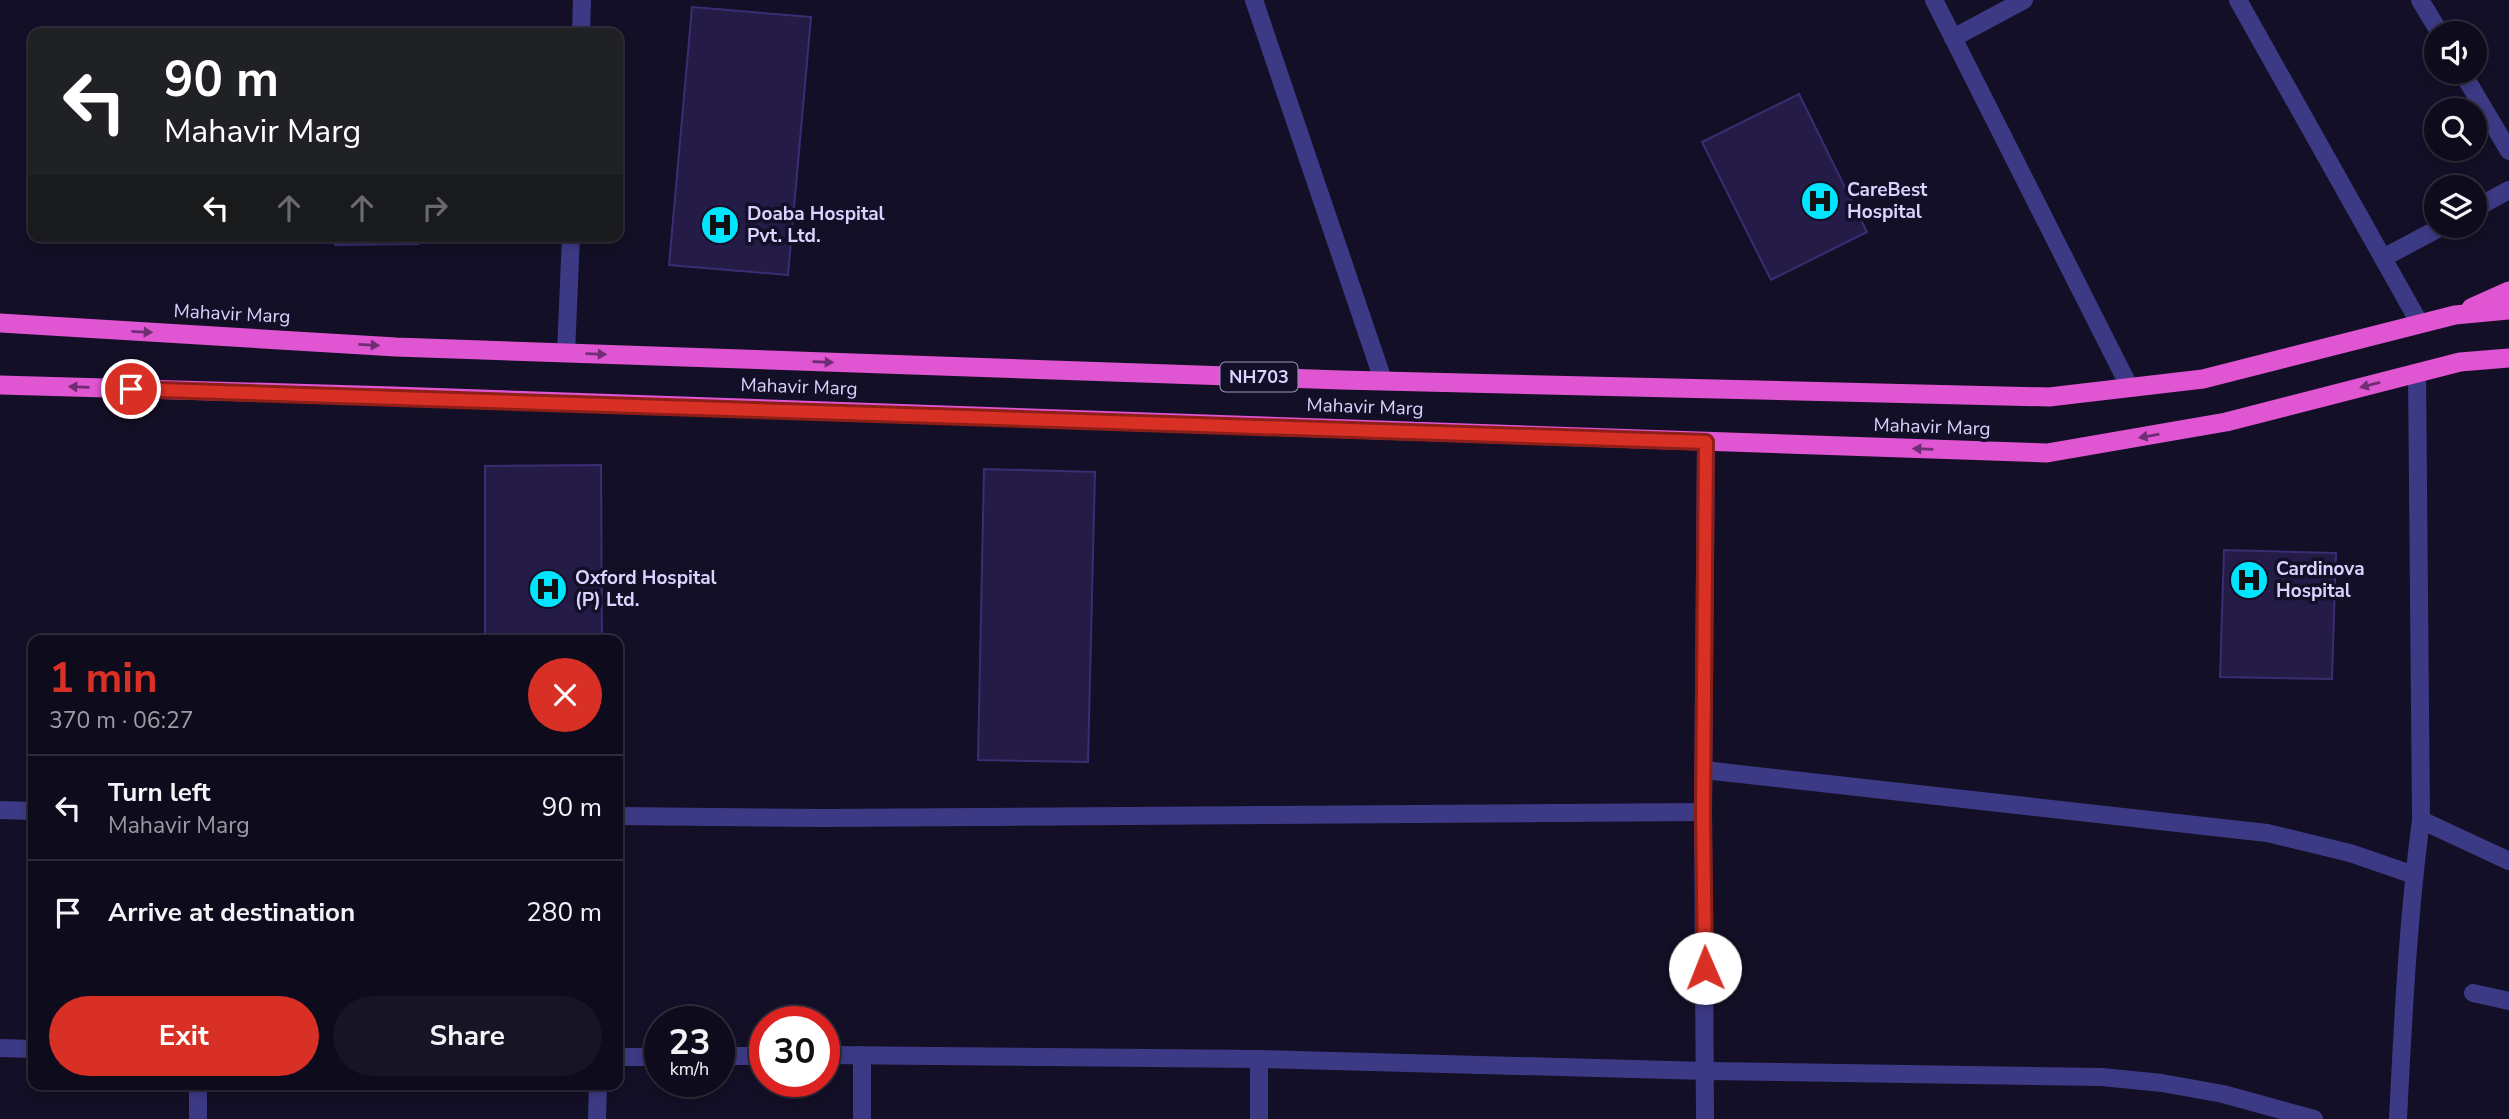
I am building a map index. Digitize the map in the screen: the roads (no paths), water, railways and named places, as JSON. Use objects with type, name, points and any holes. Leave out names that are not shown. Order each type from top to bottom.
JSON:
[{"type":"highway","points":[[2455,315],[2509,291]]},
{"type":"highway","name":"Mahavir Marg","points":[[0,323],[383,346],[1383,380],[2049,397],[2203,379],[2455,315],[2509,310]]},
{"type":"highway","name":"Mahavir Marg","points":[[0,385],[2047,453],[2226,422],[2460,362],[2509,358]]},
{"type":"street","points":[[581,28],[582,0]]},
{"type":"street","points":[[1254,0],[1383,380]]},
{"type":"street","points":[[1934,0],[2130,388]]},
{"type":"street","points":[[1953,38],[2024,0]]},
{"type":"street","points":[[2238,0],[2420,324]]},
{"type":"street","points":[[2420,0],[2433,21]]},
{"type":"street","points":[[2469,84],[2509,151]]},
{"type":"street","points":[[2487,202],[2509,190]]},
{"type":"street","points":[[2383,258],[2424,236]]},
{"type":"street","points":[[566,352],[571,242]]},
{"type":"street","points":[[2398,1119],[2404,1002],[2421,820],[2417,373]]},
{"type":"street","points":[[1705,1119],[1703,812],[1706,442]]},
{"type":"street","points":[[1704,771],[2267,833],[2350,853],[2414,875]]},
{"type":"street","points":[[0,810],[28,811]]},
{"type":"street","points":[[623,816],[822,818],[1703,812]]},
{"type":"street","points":[[2421,820],[2509,861]]},
{"type":"street","points":[[2473,993],[2509,1000]]},
{"type":"street","points":[[0,1048],[28,1049]]},
{"type":"street","points":[[840,1055],[1259,1059],[1706,1071],[2102,1077],[2162,1083],[2223,1094],[2314,1119]]},
{"type":"street","points":[[862,1055],[862,1119]]},
{"type":"street","points":[[623,1057],[644,1056]]},
{"type":"street","points":[[1259,1059],[1259,1119]]},
{"type":"street","points":[[198,1090],[198,1119]]},
{"type":"street","points":[[597,1090],[597,1119]]},
{"type":"place","name":"CareBest Hospital","points":[[1820,201]]},
{"type":"place","name":"Doaba Hospital Pvt. Ltd.","points":[[720,225]]},
{"type":"place","name":"Cardinova Hospital","points":[[2249,580]]},
{"type":"place","name":"Oxford Hospital (P) Ltd.","points":[[548,589]]}]
